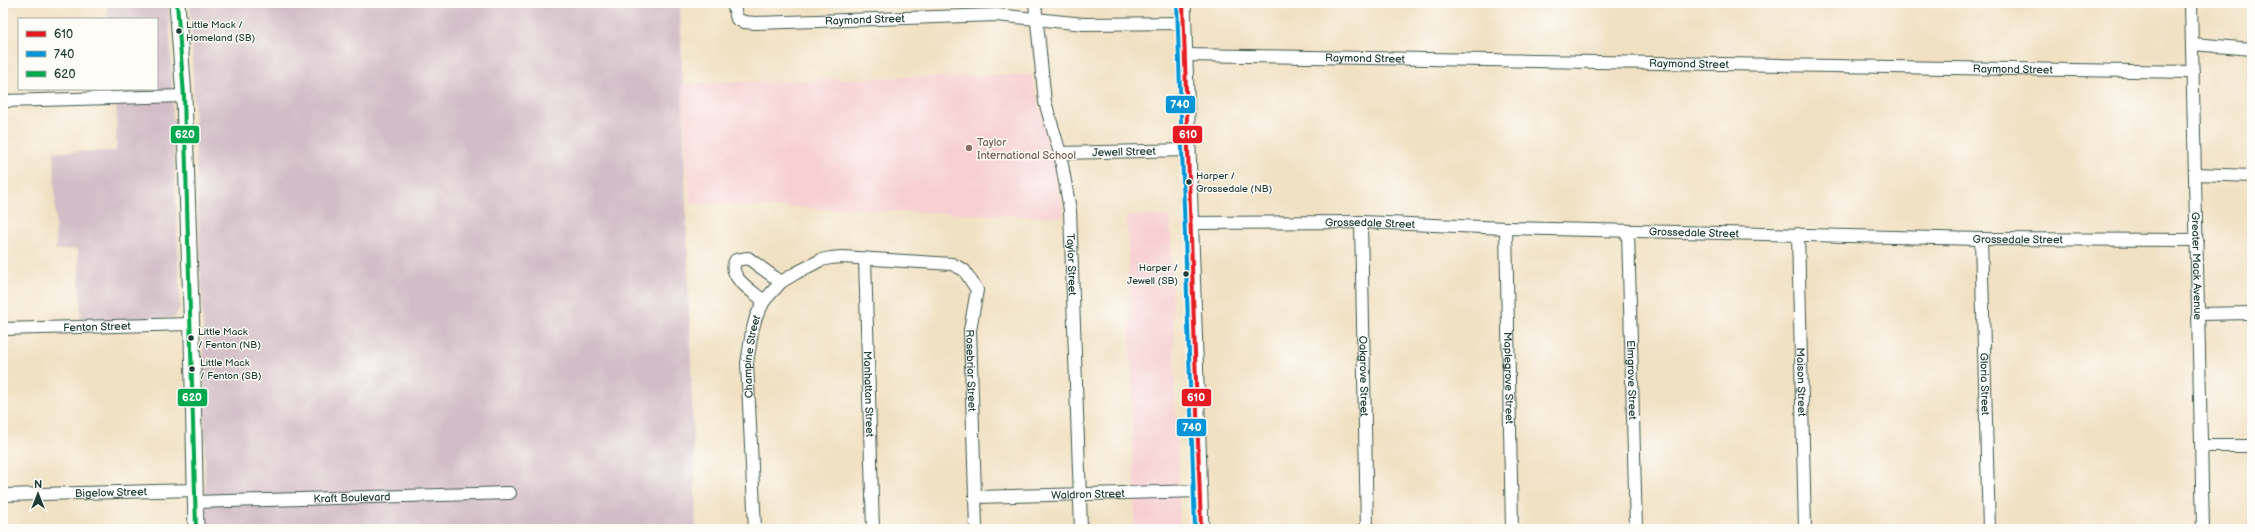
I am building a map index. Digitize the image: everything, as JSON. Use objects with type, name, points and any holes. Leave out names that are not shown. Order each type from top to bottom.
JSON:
[{"type":"main road","points":[[177,3],[184,96],[196,529]]},
{"type":"main road","points":[[1183,3],[1201,529]]},
{"type":"street","name":"Raymond Street","points":[[733,3],[738,20],[754,23],[996,15],[1084,24],[1184,23]]},
{"type":"street","name":"Taylor Street","points":[[1035,3],[1045,102],[1060,153],[1070,210],[1081,529]]},
{"type":"street","name":"Greater Mack Avenue","points":[[2191,3],[2202,446],[2202,529]]},
{"type":"street","points":[[2193,44],[2252,49]]},
{"type":"street","name":"Raymond Street","points":[[1185,55],[2193,72]]},
{"type":"street","points":[[3,101],[184,96]]},
{"type":"street","name":"Jewell Street","points":[[1060,153],[1188,150]]},
{"type":"street","points":[[2196,174],[2252,176]]},
{"type":"street","name":"Grossedale Street","points":[[1190,223],[1361,222],[1506,228],[1981,239],[2197,240]]},
{"type":"street","name":"Oakgrove Street","points":[[1361,222],[1367,529]]},
{"type":"street","name":"Maplegrove Street","points":[[1506,228],[1512,529]]},
{"type":"street","name":"Elmgrove Street","points":[[1628,231],[1636,529]]},
{"type":"street","name":"Maison Street","points":[[1798,234],[1804,529]]},
{"type":"street","name":"Gloria Street","points":[[1981,239],[1989,529]]},
{"type":"street","name":"Champine Street","points":[[755,529],[747,363],[756,318],[764,302],[781,282],[821,260],[842,257],[865,260]]},
{"type":"street","points":[[764,302],[735,275],[733,266],[736,260],[748,258],[781,282]]},
{"type":"street","name":"Rosebriar Street","points":[[865,260],[952,264],[964,270],[974,284],[977,296],[970,330],[976,529]]},
{"type":"street","name":"Manhattan Street","points":[[865,260],[873,529]]},
{"type":"street","points":[[2199,314],[2252,313]]},
{"type":"street","name":"Fenton Street","points":[[3,329],[191,324]]},
{"type":"street","points":[[2202,446],[2252,446]]},
{"type":"street","name":"Waldron Street","points":[[976,497],[1200,491]]},
{"type":"street","name":"Kraft Boulevard","points":[[195,496],[510,493]]},
{"type":"street","name":"Bigelow Street","points":[[3,495],[195,496]]},
{"type":"shaded area","points":[[89,3],[169,3],[180,308],[174,318],[81,322],[78,249],[56,250],[54,152],[116,151],[117,90],[158,90],[158,18],[108,18],[108,6]]},
{"type":"shaded area","points":[[190,3],[680,3],[696,529],[206,529],[203,330]]},
{"type":"shaded area","points":[[1031,74],[1050,147],[1064,217],[690,204],[682,83]]},
{"type":"shaded area","points":[[1127,216],[1170,216],[1180,529],[1135,529]]},
{"type":"transit line","name":"620","points":[[177,3],[184,96],[196,529]]},
{"type":"transit line","name":"740","points":[[1177,3],[1195,529]]},
{"type":"transit line","name":"610","points":[[1183,3],[1201,529]]},
{"type":"place","name":"Little Mack / Homeland (SB)","points":[[179,31]]},
{"type":"place","name":"Taylor International School","points":[[969,148]]},
{"type":"place","name":"Harper / Grossedale (NB)","points":[[1189,182]]},
{"type":"place","name":"Harper / Jewell (SB)","points":[[1186,274]]},
{"type":"place","name":"Little Mack / Fenton (NB)","points":[[191,338]]},
{"type":"place","name":"Little Mack / Fenton (SB)","points":[[192,369]]}]
